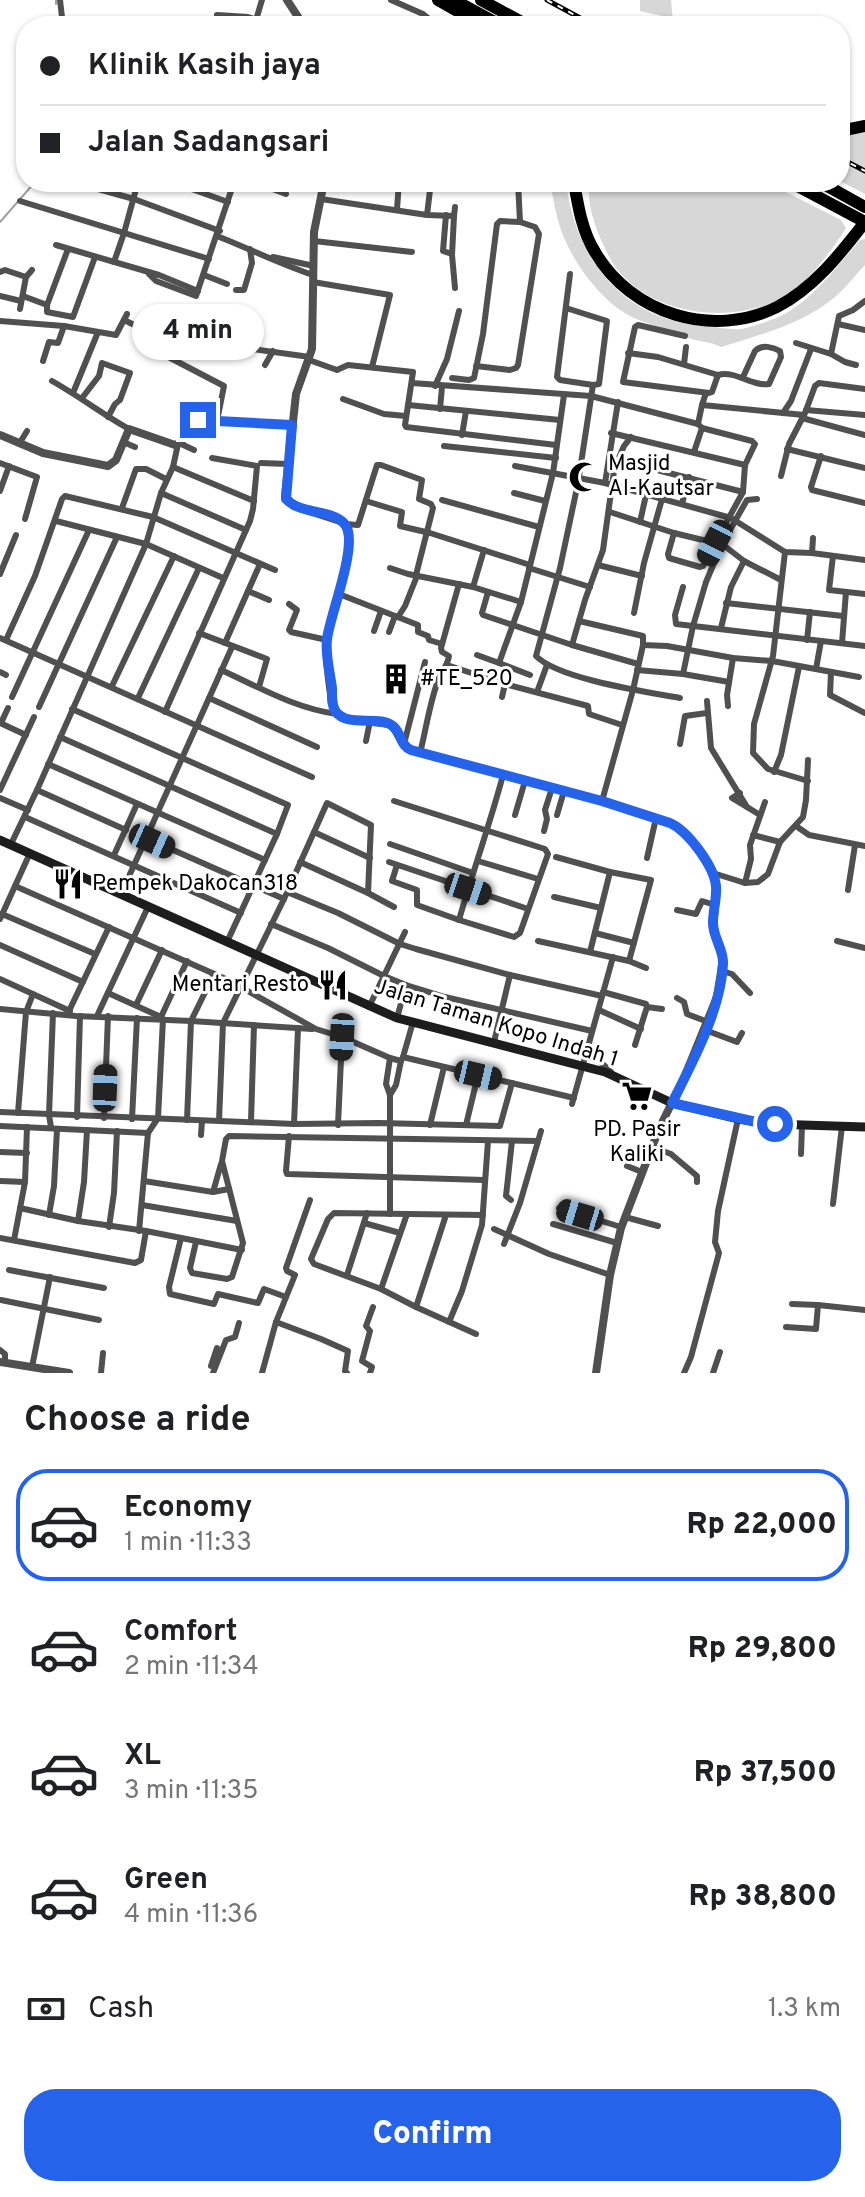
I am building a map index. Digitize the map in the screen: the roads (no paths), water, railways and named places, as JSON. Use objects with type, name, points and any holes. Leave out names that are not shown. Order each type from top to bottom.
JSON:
[{"type":"highway","points":[[438,0],[466,16]]},
{"type":"highway","points":[[454,0],[484,16]]},
{"type":"highway","points":[[481,0],[511,16]]},
{"type":"highway","points":[[575,192],[588,240],[607,269],[624,286],[647,303],[684,317],[722,322],[749,318],[778,306],[814,281],[860,226],[865,209],[837,192]]},
{"type":"highway","points":[[582,192],[587,223],[595,244],[612,269],[633,289],[653,302],[697,316],[746,315],[772,306],[808,282],[860,226]]},
{"type":"highway","points":[[802,192],[821,199]]},
{"type":"highway","points":[[808,192],[860,226]]},
{"type":"main road","name":"Jalan Taman Kopo Indah 1","points":[[3,843],[397,1018],[605,1072],[672,1103],[738,1119],[767,1124],[865,1127]]},
{"type":"street","points":[[391,0],[426,16]]},
{"type":"street","points":[[217,15],[240,16]]},
{"type":"street","points":[[110,192],[218,234],[278,264],[390,295],[372,367]]},
{"type":"street","points":[[114,262],[136,192]]},
{"type":"street","points":[[201,192],[228,202]]},
{"type":"street","points":[[56,245],[159,275],[197,294],[231,192]]},
{"type":"street","points":[[281,192],[286,194]]},
{"type":"street","points":[[322,192],[314,241],[312,349],[296,394],[285,496],[291,504],[357,526],[378,465],[422,480],[419,499],[433,508],[428,532],[405,606],[396,616],[389,632]]},
{"type":"street","points":[[397,209],[398,192]]},
{"type":"street","points":[[427,215],[430,192]]},
{"type":"street","points":[[518,192],[520,222]]},
{"type":"street","points":[[321,199],[427,215],[454,216]]},
{"type":"street","points":[[20,201],[209,259]]},
{"type":"street","points":[[455,207],[452,254],[455,288]]},
{"type":"street","points":[[446,215],[443,251],[452,254]]},
{"type":"street","points":[[452,378],[472,380],[483,334],[497,224],[500,221],[520,222],[535,227],[539,234],[518,365],[510,370],[476,366]]},
{"type":"street","points":[[314,241],[412,252]]},
{"type":"street","points":[[47,308],[68,249]]},
{"type":"street","points":[[236,290],[244,290],[252,263],[250,249]]},
{"type":"street","points":[[0,296],[73,317],[95,257]]},
{"type":"street","points":[[0,272],[5,270],[26,277]]},
{"type":"street","points":[[21,302],[26,277],[32,270]]},
{"type":"street","points":[[566,308],[607,321],[600,382],[593,385],[557,377],[570,274]]},
{"type":"street","points":[[204,275],[227,284]]},
{"type":"street","points":[[831,354],[842,314],[865,301]]},
{"type":"street","points":[[440,409],[437,376],[447,359],[459,311]]},
{"type":"street","points":[[0,321],[64,326],[116,335],[126,317],[157,336],[273,351],[310,359],[336,370],[346,365],[413,372],[406,427],[556,445]]},
{"type":"street","points":[[838,324],[865,330]]},
{"type":"street","points":[[685,336],[638,325],[635,327],[622,379],[624,382],[706,393],[712,392],[718,375],[723,372],[761,385],[769,384],[781,357],[780,351],[759,347],[743,377]]},
{"type":"street","points":[[43,361],[49,342],[58,343],[64,326]]},
{"type":"street","points":[[73,393],[98,332]]},
{"type":"street","points":[[157,336],[151,348],[224,386],[217,421]]},
{"type":"street","points":[[796,343],[856,365]]},
{"type":"street","points":[[684,364],[686,347]]},
{"type":"street","points":[[783,413],[791,401],[811,349]]},
{"type":"street","points":[[265,365],[273,351]]},
{"type":"street","points":[[628,353],[658,357],[718,375]]},
{"type":"street","points":[[82,398],[99,376],[102,364],[130,373],[120,400],[108,417]]},
{"type":"street","points":[[52,381],[129,429],[194,450]]},
{"type":"street","points":[[412,383],[591,396],[754,442],[745,465],[743,492],[733,519]]},
{"type":"street","points":[[781,476],[787,449],[815,386],[819,383],[865,389]]},
{"type":"street","points":[[593,385],[579,479],[536,656],[547,665],[633,690],[680,698]]},
{"type":"street","points":[[694,452],[706,393]]},
{"type":"street","points":[[499,663],[521,602],[553,473],[564,395]]},
{"type":"street","points":[[343,399],[384,414],[406,416]]},
{"type":"street","points":[[572,645],[603,550],[610,512],[611,433],[618,402]]},
{"type":"street","points":[[202,420],[208,403]]},
{"type":"street","points":[[408,405],[560,420]]},
{"type":"street","points":[[702,405],[783,413],[865,415]]},
{"type":"street","points":[[462,435],[466,411]]},
{"type":"street","points":[[804,414],[865,435]]},
{"type":"street","points":[[3,843],[26,813],[37,790],[146,544],[179,444],[195,421],[292,425]]},
{"type":"street","points":[[0,435],[43,453],[105,466],[114,463],[129,429]]},
{"type":"street","points":[[19,444],[27,431]]},
{"type":"street","points":[[611,433],[745,465]]},
{"type":"street","points":[[609,484],[624,446],[631,437]]},
{"type":"street","points":[[123,442],[135,447]]},
{"type":"street","points":[[444,446],[556,458]]},
{"type":"street","points":[[787,449],[865,468]]},
{"type":"street","points":[[821,456],[812,490],[865,503]]},
{"type":"street","points":[[165,712],[252,514],[257,466],[212,458]]},
{"type":"street","points":[[618,460],[743,492]]},
{"type":"street","points":[[0,463],[37,477],[25,519]]},
{"type":"street","points":[[261,463],[288,464]]},
{"type":"street","points":[[0,491],[9,466]]},
{"type":"street","points":[[515,466],[609,484],[733,519],[785,552],[865,560]]},
{"type":"street","points":[[173,467],[254,501]]},
{"type":"street","points":[[122,508],[136,469],[146,469],[166,479]]},
{"type":"street","points":[[682,504],[689,477]]},
{"type":"street","points":[[161,493],[246,530]]},
{"type":"street","points":[[514,493],[545,501]]},
{"type":"street","points":[[640,522],[646,495]]},
{"type":"street","points":[[275,570],[153,517],[65,496],[35,576],[3,639],[312,777]]},
{"type":"street","points":[[634,613],[662,499]]},
{"type":"street","points":[[674,533],[669,558],[703,566],[747,500],[757,499]]},
{"type":"street","points":[[442,500],[539,527]]},
{"type":"street","points":[[366,501],[402,511],[399,526],[428,532],[590,587]]},
{"type":"street","points":[[610,512],[718,544],[781,580]]},
{"type":"street","points":[[56,521],[146,544],[223,578]]},
{"type":"street","points":[[338,714],[333,704],[327,640],[349,544],[345,524]]},
{"type":"street","points":[[12,697],[89,530]]},
{"type":"street","points":[[0,574],[16,535]]},
{"type":"street","points":[[39,707],[117,537]]},
{"type":"street","points":[[812,553],[813,538]]},
{"type":"street","points":[[683,674],[693,626],[718,544]]},
{"type":"street","points":[[473,587],[484,550]]},
{"type":"street","points":[[785,552],[772,661],[754,724],[752,745],[757,759],[774,772],[808,781]]},
{"type":"street","points":[[112,686],[174,556]]},
{"type":"street","points":[[829,590],[833,556]]},
{"type":"street","points":[[721,628],[735,575],[744,561]]},
{"type":"street","points":[[121,894],[221,670],[260,564]]},
{"type":"street","points":[[598,565],[642,576]]},
{"type":"street","points":[[138,698],[199,568]]},
{"type":"street","points":[[390,568],[473,587],[521,602]]},
{"type":"street","points":[[420,753],[439,677],[447,665],[449,656],[442,652],[442,644],[459,584]]},
{"type":"street","points":[[683,587],[676,624],[865,646]]},
{"type":"street","points":[[818,590],[865,594]]},
{"type":"street","points":[[248,591],[269,600]]},
{"type":"street","points":[[488,592],[482,614],[638,667],[729,682]]},
{"type":"street","points":[[842,643],[846,592]]},
{"type":"street","points":[[339,594],[418,625],[418,632],[442,644]]},
{"type":"street","points":[[726,603],[843,616]]},
{"type":"street","points":[[289,604],[297,610],[289,630],[291,632],[327,640]]},
{"type":"street","points":[[374,631],[381,611]]},
{"type":"street","points":[[807,640],[810,612]]},
{"type":"street","points":[[579,621],[643,636],[633,690],[602,801]]},
{"type":"street","points":[[199,633],[270,660],[259,687]]},
{"type":"street","points":[[816,669],[821,641]]},
{"type":"street","points":[[643,645],[772,661],[859,677]]},
{"type":"street","points":[[477,655],[530,675]]},
{"type":"street","points":[[728,706],[733,658]]},
{"type":"street","points":[[403,746],[425,662]]},
{"type":"street","points":[[447,665],[589,706],[589,714],[622,725]]},
{"type":"street","points":[[537,692],[547,665]]},
{"type":"street","points":[[774,772],[781,755],[799,667]]},
{"type":"street","points":[[221,670],[300,706],[338,714],[347,719],[393,726],[403,746],[420,753],[656,818],[679,828],[696,846],[713,873],[716,888],[713,930],[722,952],[722,971],[715,1003],[621,1227],[610,1275],[596,1373]]},
{"type":"street","points":[[831,672],[830,695],[865,713]]},
{"type":"street","points":[[502,697],[505,684]]},
{"type":"street","points":[[209,698],[317,747]]},
{"type":"street","points":[[707,701],[711,748],[747,807],[760,815]]},
{"type":"street","points":[[8,708],[0,723],[26,735]]},
{"type":"street","points":[[72,709],[285,802],[288,809],[227,942]]},
{"type":"street","points":[[680,744],[685,716],[707,713]]},
{"type":"street","points":[[0,790],[34,717]]},
{"type":"street","points":[[366,741],[370,721]]},
{"type":"street","points":[[60,737],[277,834]]},
{"type":"street","points":[[713,873],[745,883],[758,882],[768,874],[780,842],[803,817],[808,760]]},
{"type":"street","points":[[0,762],[11,767]]},
{"type":"street","points":[[48,764],[265,860]]},
{"type":"street","points":[[459,920],[503,775]]},
{"type":"street","points":[[515,815],[525,781]]},
{"type":"street","points":[[544,831],[547,819],[545,810],[552,788]]},
{"type":"street","points":[[37,790],[126,830]]},
{"type":"street","points":[[557,815],[564,791]]},
{"type":"street","points":[[0,798],[134,865],[241,913]]},
{"type":"street","points":[[394,801],[547,851],[520,933],[514,937],[417,905],[417,890],[392,881],[397,865]]},
{"type":"street","points":[[745,883],[753,835],[765,802]]},
{"type":"street","points":[[114,855],[137,804]]},
{"type":"street","points":[[219,1121],[223,1023],[326,804],[370,824],[368,893]]},
{"type":"street","points":[[647,858],[656,818]]},
{"type":"street","points":[[796,826],[809,835],[865,846]]},
{"type":"street","points":[[314,832],[370,858]]},
{"type":"street","points":[[753,835],[780,842]]},
{"type":"street","points":[[146,838],[253,885],[338,913],[400,944],[510,975],[662,1009]]},
{"type":"street","points":[[390,844],[473,873]]},
{"type":"street","points":[[848,890],[855,845]]},
{"type":"street","points":[[30,853],[1,916],[95,954]]},
{"type":"street","points":[[556,857],[651,880],[629,961]]},
{"type":"street","points":[[478,861],[538,879]]},
{"type":"street","points":[[300,862],[394,907]]},
{"type":"street","points":[[389,862],[528,909]]},
{"type":"street","points":[[590,952],[610,872]]},
{"type":"street","points":[[15,886],[187,961],[316,1029],[390,1058],[444,1067],[573,1101],[613,957]]},
{"type":"street","points":[[554,897],[601,908]]},
{"type":"street","points":[[677,910],[697,914],[702,901],[715,905]]},
{"type":"street","points":[[97,1016],[148,907]]},
{"type":"street","points":[[271,924],[406,985],[592,1031]]},
{"type":"street","points":[[69,1011],[109,927]]},
{"type":"street","points":[[369,1007],[405,932]]},
{"type":"street","points":[[595,933],[634,943]]},
{"type":"street","points":[[538,941],[613,957],[646,968]]},
{"type":"street","points":[[837,941],[865,948]]},
{"type":"street","points":[[0,945],[83,982]]},
{"type":"street","points":[[136,1005],[162,950]]},
{"type":"street","points":[[0,1238],[135,1263],[141,1260],[148,1133],[158,1118],[162,1018],[187,961]]},
{"type":"street","points":[[722,971],[732,974],[750,993]]},
{"type":"street","points":[[187,1120],[191,1021],[214,974]]},
{"type":"street","points":[[494,1042],[510,975]]},
{"type":"street","points":[[0,979],[78,1016]]},
{"type":"street","points":[[397,1018],[406,985]]},
{"type":"street","points":[[108,993],[162,1018]]},
{"type":"street","points":[[18,1113],[26,1012],[33,994]]},
{"type":"street","points":[[677,998],[684,1003],[687,1014],[706,1026],[737,1042],[742,1033]]},
{"type":"street","points":[[635,1045],[647,1007]]},
{"type":"street","points":[[0,1009],[316,1029]]},
{"type":"street","points":[[599,1010],[641,1029]]},
{"type":"street","points":[[49,1215],[54,1186],[54,1128],[49,1115],[53,1013]]},
{"type":"street","points":[[77,1117],[78,1016]]},
{"type":"street","points":[[104,1118],[108,1016]]},
{"type":"street","points":[[132,1119],[137,1018]]},
{"type":"street","points":[[390,1095],[413,1022]]},
{"type":"street","points":[[251,1121],[254,1025]]},
{"type":"street","points":[[294,1124],[298,1028]]},
{"type":"street","points":[[338,1125],[342,1037]]},
{"type":"street","points":[[588,1050],[616,1078]]},
{"type":"street","points":[[390,1058],[386,1084],[390,1095],[390,1214]]},
{"type":"street","points":[[430,1125],[444,1067]]},
{"type":"street","points":[[466,1125],[478,1075]]},
{"type":"street","points":[[0,1112],[294,1124],[500,1126],[512,1083]]},
{"type":"street","points":[[684,1373],[719,1253],[715,1242],[718,1211],[738,1119]]},
{"type":"street","points":[[201,1135],[202,1121]]},
{"type":"street","points":[[0,1126],[148,1133]]},
{"type":"street","points":[[801,1154],[802,1126]]},
{"type":"street","points":[[833,1204],[842,1126]]},
{"type":"street","points":[[14,1240],[25,1182],[27,1127]]},
{"type":"street","points":[[78,1221],[87,1130]]},
{"type":"street","points":[[109,1227],[117,1131]]},
{"type":"street","points":[[504,1244],[520,1203],[541,1131]]},
{"type":"street","points":[[213,1192],[228,1136],[538,1141]]},
{"type":"street","points":[[289,1136],[287,1174],[484,1180]]},
{"type":"street","points":[[449,1322],[462,1291],[483,1215],[488,1141]]},
{"type":"street","points":[[511,1200],[506,1196],[512,1141]]},
{"type":"street","points":[[652,1147],[671,1154],[697,1176],[697,1182]]},
{"type":"street","points":[[0,1152],[27,1153]]},
{"type":"street","points":[[196,1242],[190,1268],[192,1273],[227,1279],[233,1275],[243,1238],[222,1161]]},
{"type":"street","points":[[627,1166],[642,1172]]},
{"type":"street","points":[[0,1181],[25,1182]]},
{"type":"street","points":[[144,1181],[213,1192],[229,1189]]},
{"type":"street","points":[[262,1373],[276,1322],[295,1275],[286,1268],[310,1200]]},
{"type":"street","points":[[142,1205],[237,1221]]},
{"type":"street","points":[[20,1208],[242,1250]]},
{"type":"street","points":[[559,1208],[621,1227]]},
{"type":"street","points":[[347,1275],[367,1213]]},
{"type":"street","points":[[381,1289],[407,1214]]},
{"type":"street","points":[[476,1334],[381,1289],[314,1264],[311,1259],[331,1215],[483,1215]]},
{"type":"street","points":[[416,1307],[446,1215]]},
{"type":"street","points":[[625,1217],[658,1226]]},
{"type":"street","points":[[364,1223],[400,1233]]},
{"type":"street","points":[[553,1224],[617,1243]]},
{"type":"street","points":[[494,1229],[549,1254],[610,1275]]},
{"type":"street","points":[[181,1238],[170,1294],[214,1304],[218,1294],[258,1303],[264,1289]]},
{"type":"street","points":[[9,1270],[104,1288]]},
{"type":"street","points":[[32,1367],[50,1277]]},
{"type":"street","points":[[255,1286],[286,1297]]},
{"type":"street","points":[[1,1300],[99,1320]]},
{"type":"street","points":[[792,1304],[865,1310]]},
{"type":"street","points":[[786,1327],[816,1329],[818,1305]]},
{"type":"street","points":[[370,1373],[372,1367],[362,1361],[370,1331],[366,1326],[373,1307]]},
{"type":"street","points":[[211,1373],[226,1340],[235,1337],[240,1323],[227,1320]]},
{"type":"street","points":[[276,1322],[348,1351],[347,1373]]},
{"type":"street","points":[[211,1373],[217,1348]]},
{"type":"street","points":[[0,1350],[5,1354],[5,1365],[69,1373]]},
{"type":"street","points":[[713,1373],[720,1352]]},
{"type":"street","points":[[101,1373],[103,1353]]},
{"type":"waterway","points":[[0,222],[26,192]]},
{"type":"railway","points":[[547,0],[577,16]]},
{"type":"railway","points":[[850,163],[865,171]]},
{"type":"place","name":"Masjid Al-Kautsar","points":[[584,477]]},
{"type":"place","name":"#TE_520","points":[[396,679]]},
{"type":"place","name":"Pempek Dakocan318","points":[[68,884]]},
{"type":"place","name":"Mentari Resto","points":[[333,985]]},
{"type":"place","name":"PD. Pasir Kaliki","points":[[637,1096]]}]
